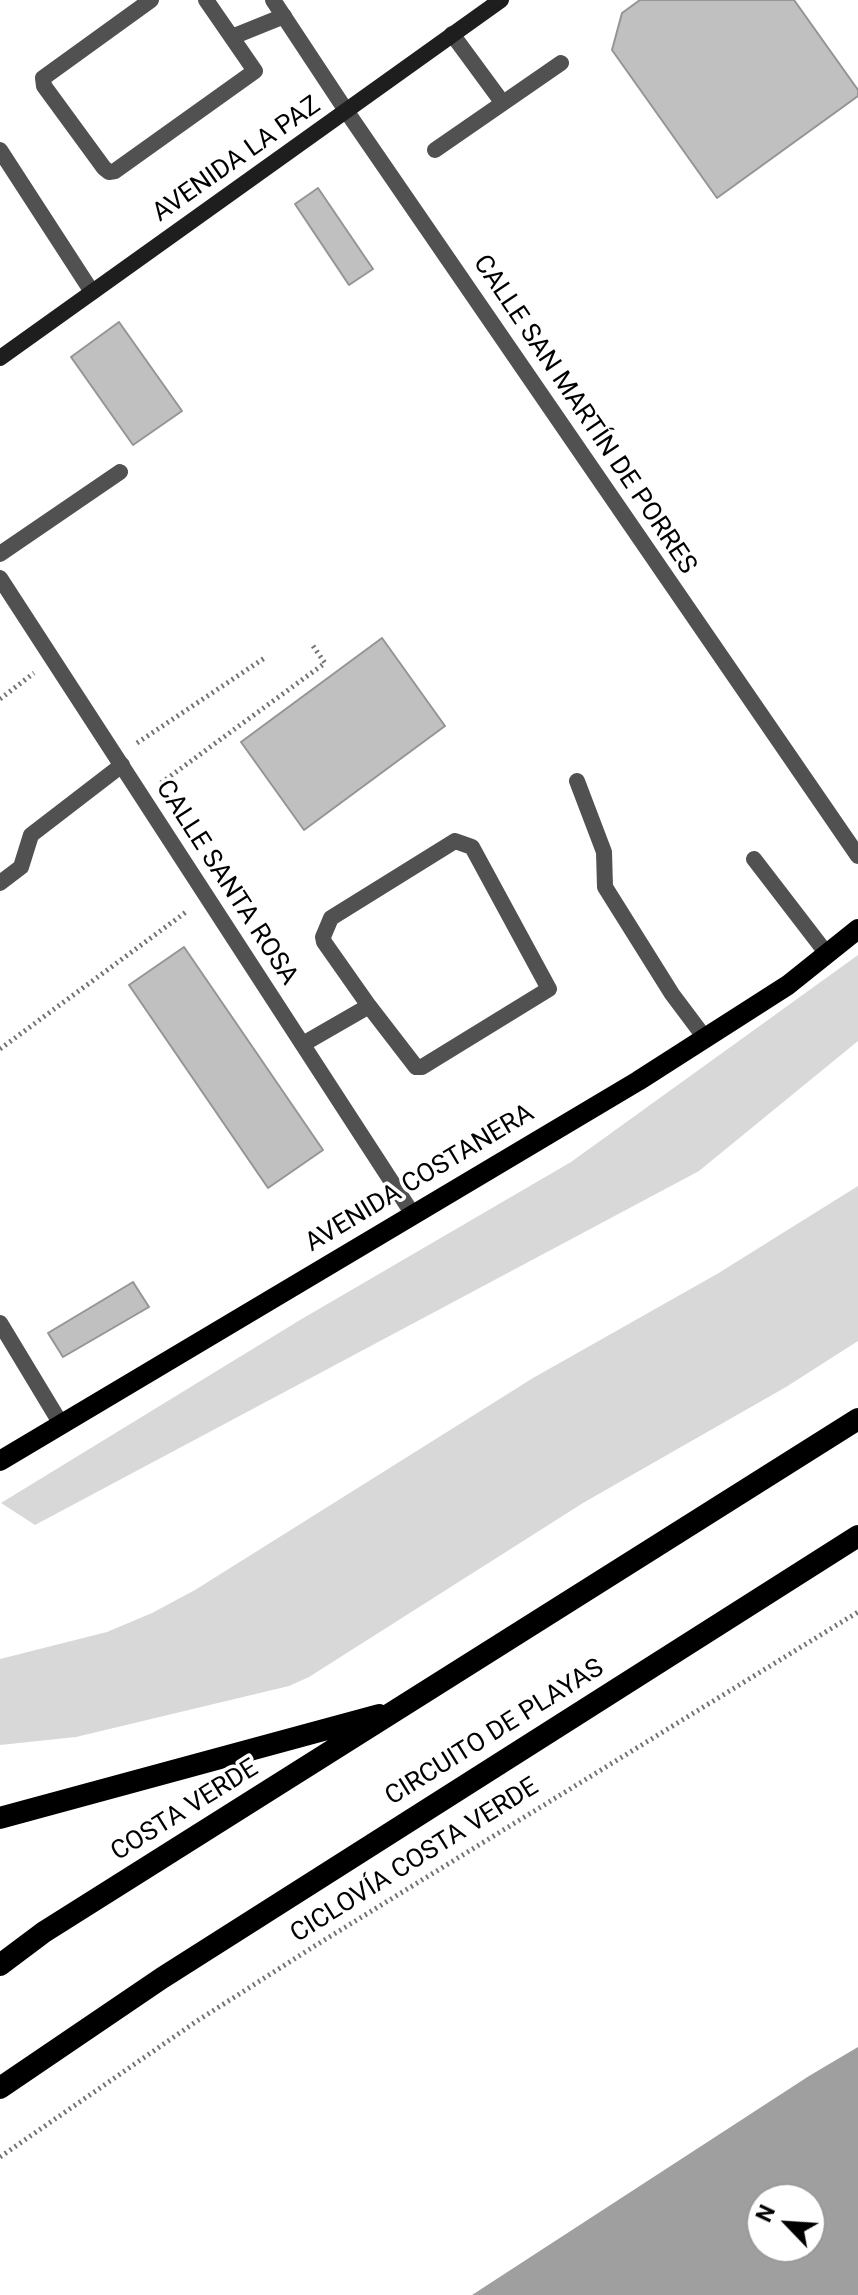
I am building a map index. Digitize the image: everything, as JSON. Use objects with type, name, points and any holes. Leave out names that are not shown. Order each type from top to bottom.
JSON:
[{"type":"highway","points":[[0,1818],[403,1708],[858,1419]]},
{"type":"highway","name":"CIRCUITO DE PLAYAS","points":[[0,2088],[162,1978],[858,1536]]},
{"type":"highway","name":"COSTA VERDE","points":[[0,1965],[44,1932],[403,1708]]},
{"type":"main road","name":"AVENIDA LA PAZ","points":[[0,358],[501,0]]},
{"type":"main road","name":"AVENIDA COSTANERA","points":[[0,1461],[638,1081],[788,985],[858,929]]},
{"type":"street","points":[[151,0],[43,78],[44,86],[109,172],[115,171],[255,71],[206,0]]},
{"type":"street","name":"CALLE SAN MARTÍN DE PORRES","points":[[273,0],[858,856]]},
{"type":"street","points":[[232,37],[284,16]]},
{"type":"street","points":[[452,34],[502,102]]},
{"type":"street","points":[[435,150],[561,63]]},
{"type":"street","points":[[0,150],[92,292]]},
{"type":"street","points":[[0,554],[120,472]]},
{"type":"street","name":"CALLE SANTA ROSA","points":[[0,578],[412,1213]]},
{"type":"street","points":[[0,883],[21,867],[31,835],[119,761]]},
{"type":"street","points":[[577,781],[604,852],[605,887],[672,994],[705,1038]]},
{"type":"street","points":[[455,841],[469,844],[549,986],[548,991],[419,1068],[413,1065],[369,1006],[324,942],[326,924],[455,841]]},
{"type":"street","points":[[754,859],[827,954]]},
{"type":"street","points":[[303,1044],[369,1006]]},
{"type":"street","points":[[0,1323],[61,1424]]},
{"type":"path","points":[[142,797],[325,663],[313,646]]},
{"type":"path","points":[[119,761],[266,657]]},
{"type":"path","points":[[0,699],[52,660]]},
{"type":"path","points":[[0,1049],[207,897]]},
{"type":"path","name":"CICLOVÍA COSTA VERDE","points":[[0,2157],[197,2021],[300,1955],[858,1612]]},
{"type":"shaded area","points":[[858,955],[858,1041],[699,1171],[35,1525],[1,1503],[300,1320],[571,1162]]},
{"type":"shaded area","points":[[858,1186],[858,1341],[786,1387],[583,1503],[309,1677],[289,1686],[76,1737],[0,1745],[0,1659],[107,1632],[195,1590],[533,1378],[717,1274]]},
{"type":"shaded area","points":[[858,2047],[858,2295],[472,2295],[809,2076]]},
{"type":"building","points":[[640,0],[794,0],[858,90],[858,96],[717,198],[612,50],[622,13]]},
{"type":"building","points":[[318,188],[373,269],[349,285],[295,204]]},
{"type":"building","points":[[119,322],[182,411],[133,445],[71,357]]},
{"type":"building","points":[[382,638],[445,726],[304,830],[241,742]]},
{"type":"building","points":[[184,947],[323,1150],[268,1188],[129,985]]},
{"type":"building","points":[[133,1282],[149,1307],[63,1357],[48,1333]]}]
